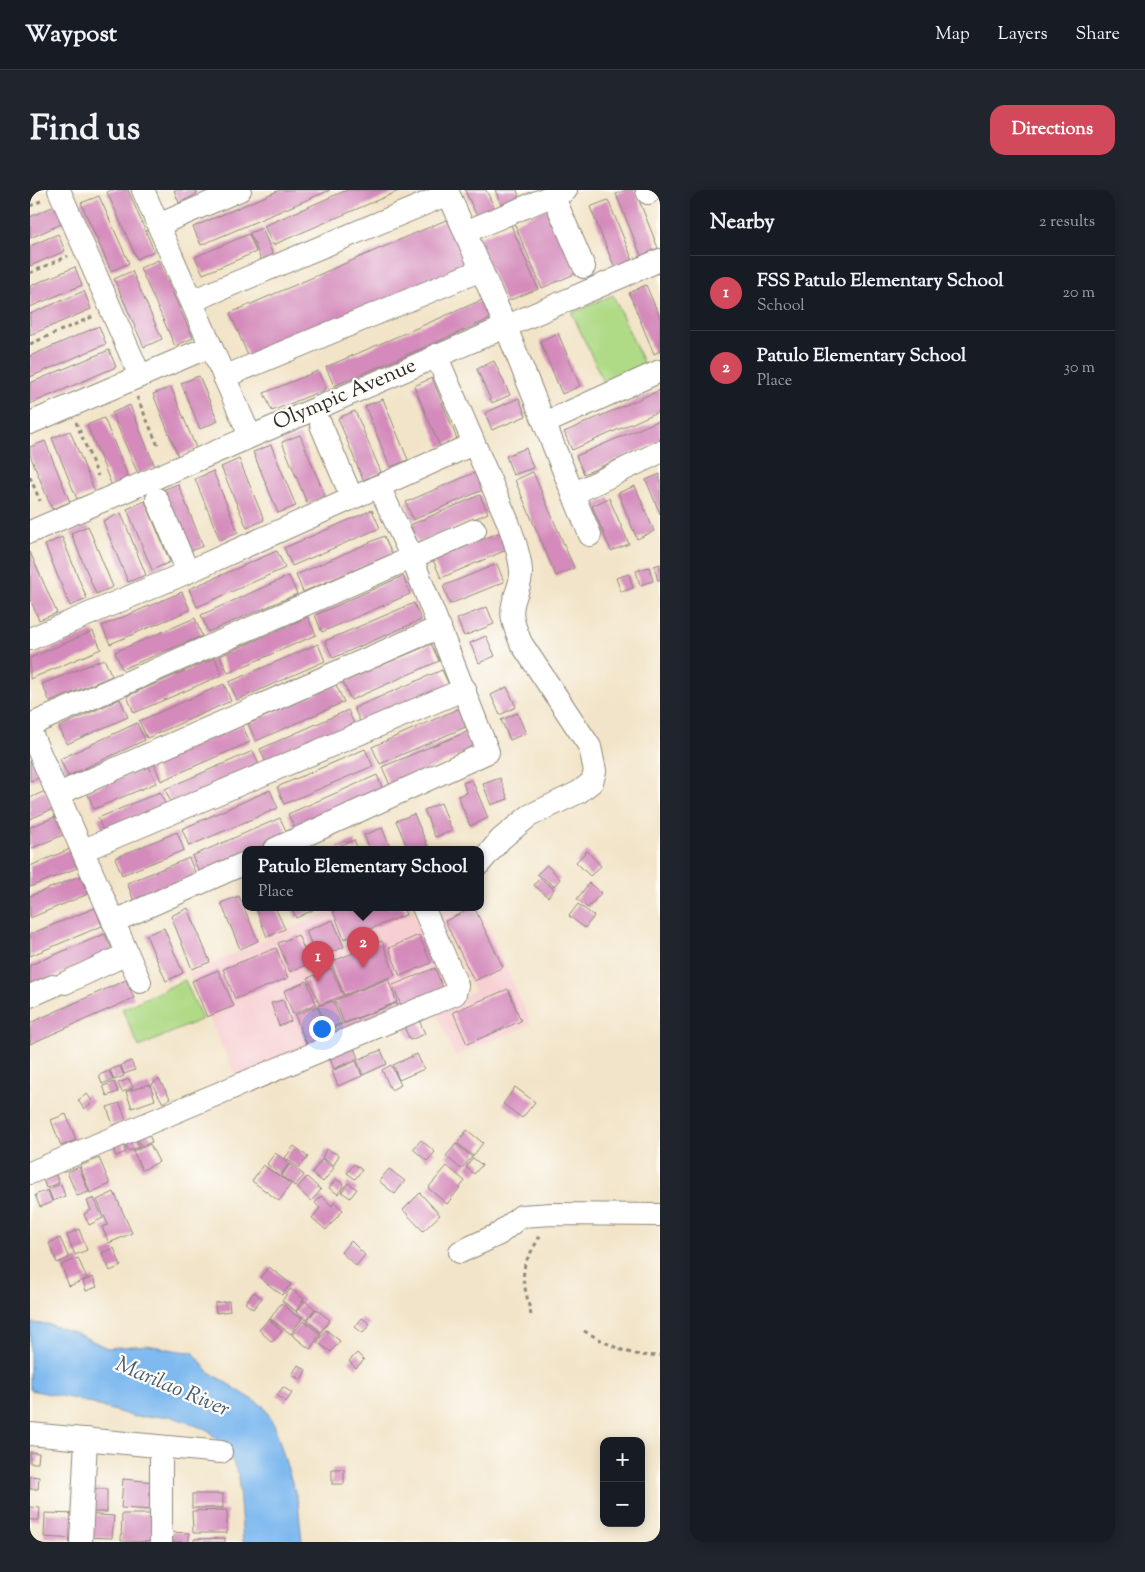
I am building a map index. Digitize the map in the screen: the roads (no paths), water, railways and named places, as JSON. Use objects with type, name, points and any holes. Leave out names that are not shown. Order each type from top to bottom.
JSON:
[{"type":"street","points":[[60,190],[111,309],[135,378]]},
{"type":"street","points":[[143,190],[250,436]]},
{"type":"street","points":[[158,225],[240,190]]},
{"type":"street","points":[[192,301],[448,192],[505,325],[590,535]]},
{"type":"street","points":[[465,232],[546,195],[584,267]]},
{"type":"street","name":"Olympic Avenue","points":[[30,532],[505,325],[660,260]]},
{"type":"street","points":[[224,377],[481,270]]},
{"type":"street","points":[[30,423],[211,346]]},
{"type":"street","points":[[436,355],[517,548],[521,570],[520,586],[513,604],[514,624],[521,642],[590,748],[595,771],[592,782],[579,792],[530,816],[501,839],[484,858]]},
{"type":"street","points":[[545,423],[660,371]]},
{"type":"street","points":[[321,425],[352,498]]},
{"type":"street","points":[[30,640],[188,572],[473,444]]},
{"type":"street","points":[[573,494],[660,452]]},
{"type":"street","points":[[282,846],[488,752],[440,626],[379,486]]},
{"type":"street","points":[[157,499],[188,572]]},
{"type":"street","points":[[30,725],[475,530]]},
{"type":"street","points":[[58,794],[440,626]]},
{"type":"street","points":[[84,850],[465,689]]},
{"type":"street","points":[[30,731],[84,850],[140,982]]},
{"type":"street","points":[[113,922],[242,865]]},
{"type":"street","points":[[30,1173],[455,994],[457,985],[425,911]]},
{"type":"street","points":[[30,996],[127,954]]},
{"type":"street","points":[[460,1252],[499,1234],[522,1216],[552,1214],[660,1215]]},
{"type":"street","points":[[30,1434],[161,1448],[221,1452]]},
{"type":"street","points":[[81,1542],[86,1439]]},
{"type":"street","points":[[161,1448],[161,1542]]},
{"type":"water","name":"Marilao River","points":[[30,1323],[48,1324],[76,1333],[107,1348],[147,1345],[193,1352],[209,1372],[263,1406],[274,1424],[298,1502],[302,1542],[243,1542],[238,1474],[229,1453],[208,1430],[170,1416],[135,1417],[76,1399],[30,1390]]},
{"type":"place","name":"Patulo Elementary School","points":[[363,968]]},
{"type":"place","name":"FSS Patulo Elementary School","points":[[318,982]]}]
